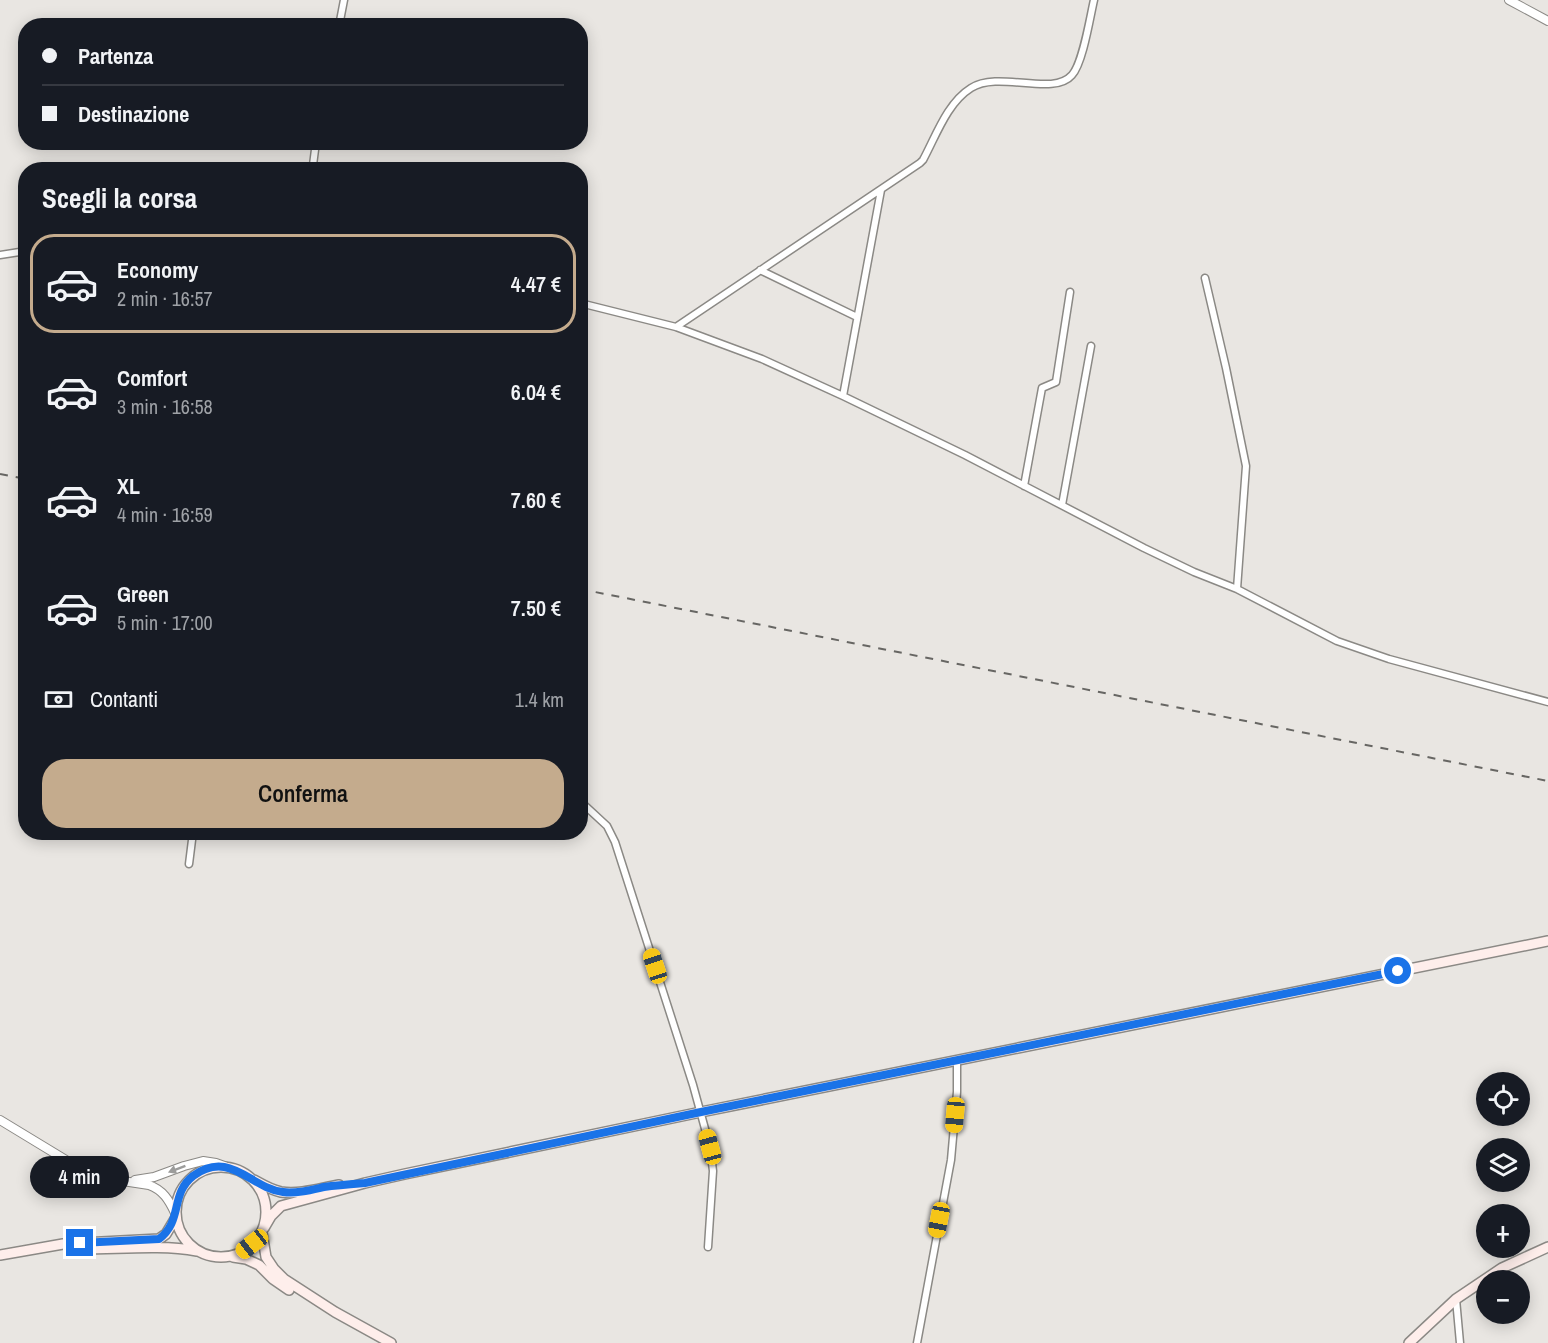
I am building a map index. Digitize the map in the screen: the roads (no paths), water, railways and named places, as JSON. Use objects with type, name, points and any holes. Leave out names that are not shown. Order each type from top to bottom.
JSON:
[{"type":"main road","points":[[227,1256],[242,1252],[252,1244],[271,1216],[281,1206],[365,1183],[701,1112],[1548,941]]},
{"type":"main road","points":[[0,1255],[63,1244],[159,1239],[166,1234],[175,1216],[177,1201],[192,1177],[216,1167],[241,1172],[267,1188],[280,1192],[365,1183]]},
{"type":"main road","points":[[252,1179],[260,1189],[264,1202],[266,1214],[263,1230],[266,1257],[274,1269],[284,1279],[335,1312],[391,1343]]},
{"type":"main road","points":[[175,1216],[186,1240],[201,1251]]},
{"type":"main road","points":[[1409,1343],[1456,1299],[1502,1268],[1548,1247]]},
{"type":"main road","points":[[41,1249],[185,1249],[246,1259],[258,1265],[284,1286],[313,1303],[335,1312]]},
{"type":"street","points":[[341,18],[344,0]]},
{"type":"street","points":[[676,327],[923,160],[950,108],[969,88],[987,81],[998,80],[1050,84],[1068,80],[1079,63],[1094,0]]},
{"type":"street","points":[[1509,0],[1548,21]]},
{"type":"street","points":[[843,396],[881,190]]},
{"type":"street","points":[[0,255],[18,252]]},
{"type":"street","points":[[759,270],[857,317]]},
{"type":"street","points":[[1205,278],[1246,466],[1238,589]]},
{"type":"street","points":[[1024,486],[1041,388],[1056,382],[1070,292]]},
{"type":"street","points":[[588,305],[676,327],[762,359],[843,396],[1144,548],[1194,572],[1238,589],[1337,641],[1389,660],[1548,702]]},
{"type":"street","points":[[1062,505],[1091,346]]},
{"type":"street","points":[[588,808],[607,826],[615,842],[701,1112],[713,1161],[708,1247]]},
{"type":"street","points":[[189,864],[192,840]]},
{"type":"street","points":[[917,1343],[951,1160],[957,1092],[957,1060]]},
{"type":"street","points":[[0,1119],[84,1171],[103,1178],[155,1187],[163,1192],[175,1216]]},
{"type":"street","points":[[125,1182],[154,1177],[203,1161],[216,1162],[230,1168]]},
{"type":"street","points":[[1456,1299],[1460,1343]]},
{"type":"railway","points":[[0,474],[18,477]]},
{"type":"railway","points":[[588,591],[1548,781]]}]
